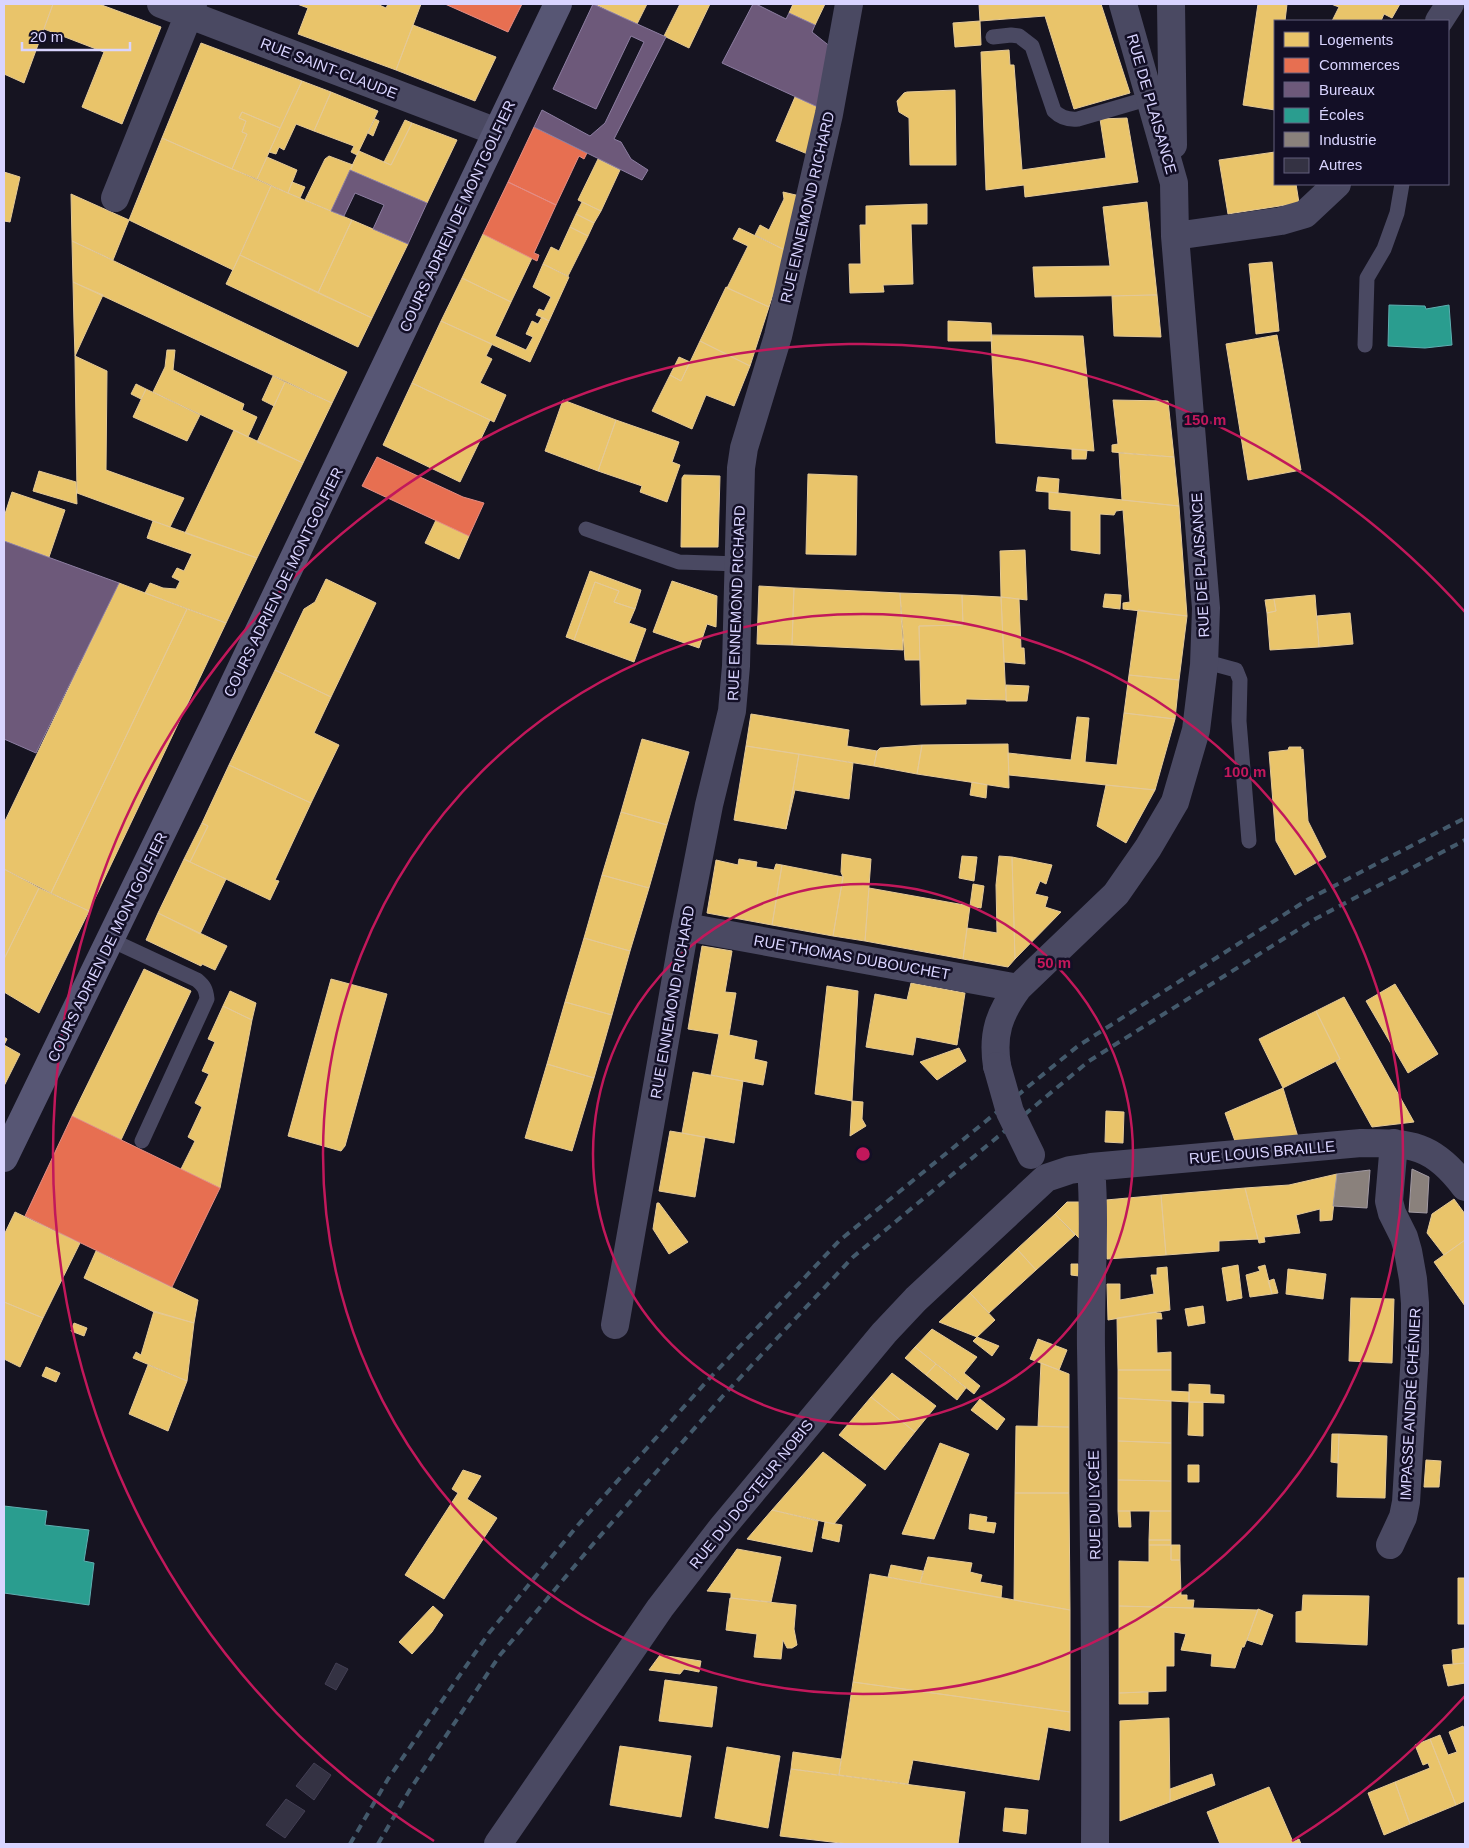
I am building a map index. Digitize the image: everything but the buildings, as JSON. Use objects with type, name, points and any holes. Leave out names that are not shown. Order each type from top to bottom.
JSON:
[{"type":"main road","name":"COURS ADRIEN DE MONTGOLFIER","points":[[4,1158],[111,940],[558,4]]},
{"type":"street","name":"RUE SAINT-CLAUDE","points":[[160,4],[191,9],[497,132]]},
{"type":"street","name":"RUE ENNEMOND RICHARD","points":[[615,1325],[686,927],[710,805],[732,710],[736,666],[740,468],[744,448],[778,336],[829,114],[849,4]]},
{"type":"street","name":"RUE DE PLAISANCE","points":[[1046,1178],[1031,1154],[1010,1112],[997,1066],[995,1052],[997,1027],[1005,1006],[1018,988],[1116,894],[1148,848],[1175,802],[1196,730],[1204,665],[1206,608],[1174,236],[1174,183],[1123,4]]},
{"type":"street","points":[[1171,4],[1174,183]]},
{"type":"street","points":[[1440,20],[1450,4]]},
{"type":"street","points":[[115,198],[191,9]]},
{"type":"street","points":[[1174,236],[1281,221],[1305,214],[1336,185]]},
{"type":"street","name":"RUE THOMAS DUBOUCHET","points":[[686,927],[1018,988]]},
{"type":"street","name":"RUE LOUIS BRAILLE","points":[[1046,1178],[1070,1170],[1091,1167],[1361,1144],[1394,1143],[1419,1148],[1441,1160],[1465,1187]]},
{"type":"street","name":"IMPASSE ANDRÉ CHÉNIER","points":[[1390,1546],[1403,1517],[1406,1502],[1415,1353],[1413,1279],[1404,1237],[1392,1213],[1389,1201],[1394,1143]]},
{"type":"street","name":"RUE DU LYCÉE","points":[[1091,1167],[1094,1202],[1090,1315],[1096,1693],[1095,1844]]},
{"type":"street","name":"RUE DU DOCTEUR NOBIS","points":[[498,1844],[660,1608],[728,1521],[884,1333],[916,1298],[1046,1178]]},
{"type":"lane","points":[[992,37],[1019,36],[1032,46],[1054,111],[1060,117],[1070,120],[1078,119],[1150,98]]},
{"type":"lane","points":[[1365,345],[1367,278],[1384,249],[1397,213],[1402,185]]},
{"type":"lane","points":[[586,529],[679,562],[739,564]]},
{"type":"lane","points":[[1204,665],[1214,664],[1236,670],[1240,680],[1239,721],[1249,841]]},
{"type":"lane","points":[[111,940],[197,980],[205,987],[207,992],[207,999],[142,1141]]},
{"type":"railway","points":[[350,1844],[388,1779],[489,1633],[578,1525],[708,1380],[840,1240],[1078,1046],[1307,900],[1465,818]]},
{"type":"railway","points":[[378,1844],[409,1791],[500,1655],[594,1543],[722,1397],[853,1257],[1089,1061],[1315,919],[1465,840]]}]
